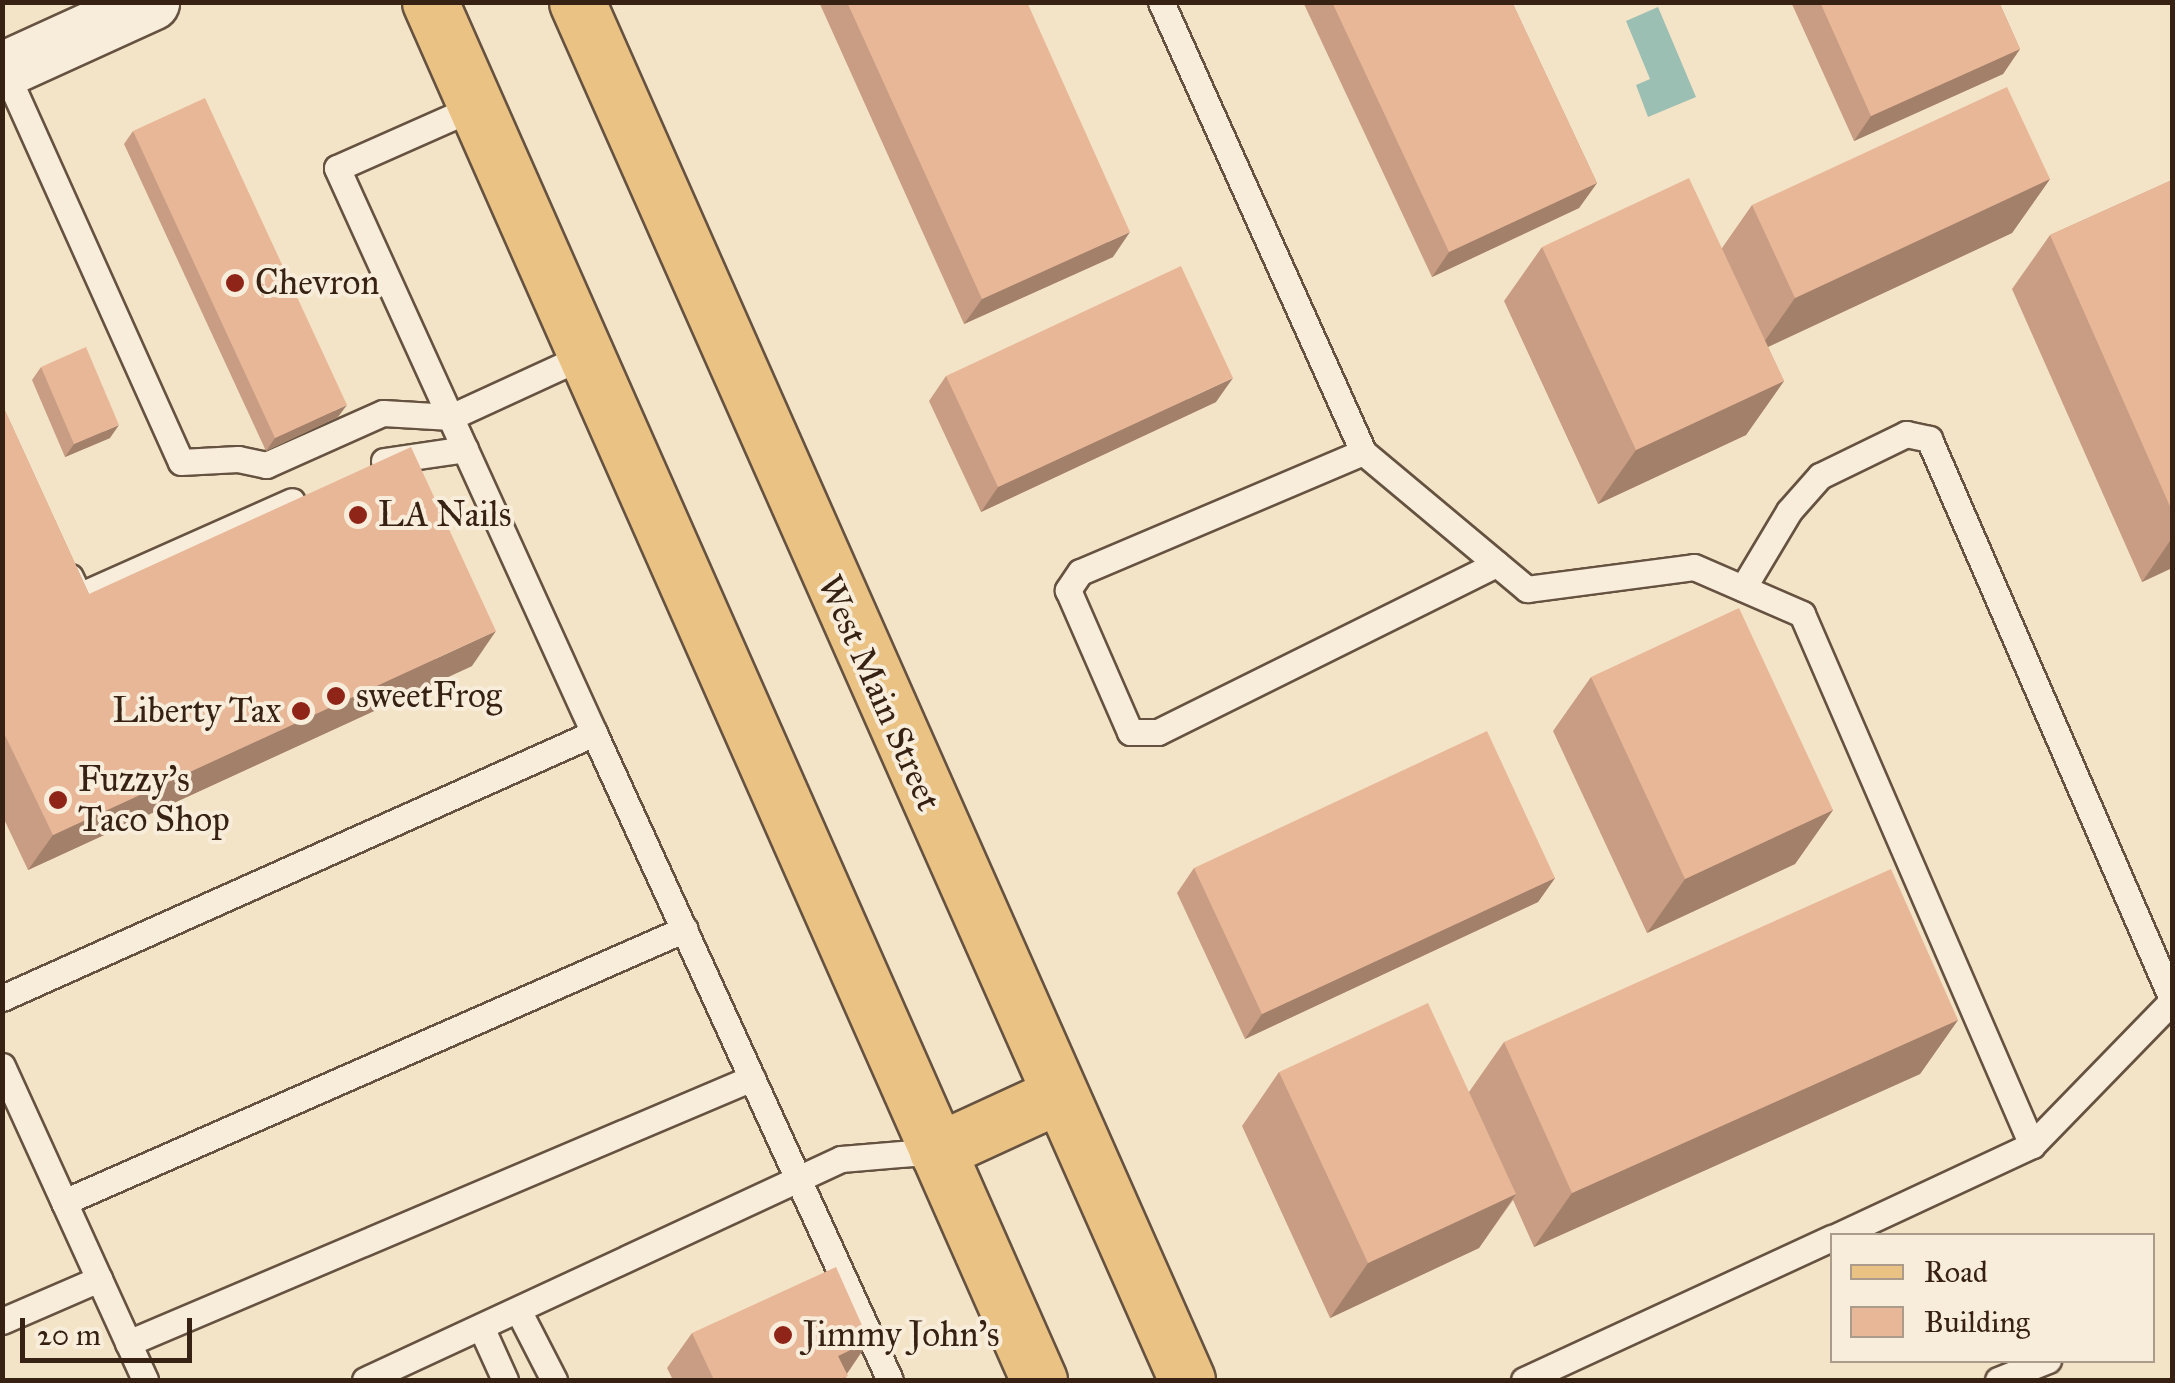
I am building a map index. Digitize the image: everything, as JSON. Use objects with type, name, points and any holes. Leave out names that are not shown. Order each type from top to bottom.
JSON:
[{"type":"main road","points":[[430,2],[1039,1380]]},
{"type":"main road","name":"West Main Street","points":[[577,2],[1188,1380]]},
{"type":"main road","points":[[938,1150],[1059,1095]]},
{"type":"street","points":[[3,67],[151,2]]},
{"type":"lane","points":[[1162,2],[1363,452],[1527,590],[1694,566],[1802,614],[2032,1145]]},
{"type":"lane","points":[[3,67],[181,462],[238,458],[266,465],[383,413],[451,417],[586,355]]},
{"type":"lane","points":[[476,106],[337,168],[890,1380]]},
{"type":"lane","points":[[1743,588],[1789,511],[1820,476],[1906,434],[1929,439],[2172,1000],[2032,1145],[1844,1233]]},
{"type":"lane","points":[[353,474],[390,458],[465,448]]},
{"type":"lane","points":[[1363,452],[1080,572],[1068,590],[1130,732],[1158,732],[1497,564]]},
{"type":"lane","points":[[62,561],[80,596],[316,490]]},
{"type":"lane","points":[[2,998],[594,733]]},
{"type":"lane","points":[[64,1202],[685,929]]},
{"type":"lane","points":[[2,1066],[12,1113],[64,1202],[145,1380]]},
{"type":"lane","points":[[128,1343],[752,1078]]},
{"type":"lane","points":[[365,1380],[842,1159],[938,1150]]},
{"type":"lane","points":[[1524,1380],[1830,1239]]},
{"type":"lane","points":[[2,1321],[99,1279]]},
{"type":"lane","points":[[518,1310],[554,1380]]},
{"type":"lane","points":[[481,1327],[506,1380]]},
{"type":"lane","points":[[1998,1380],[2040,1363]]},
{"type":"water","points":[[1658,7],[1696,97],[1648,117],[1636,85],[1650,79],[1626,21]]},
{"type":"building","points":[[847,2],[1027,2],[1130,232],[982,299]]},
{"type":"building","points":[[1332,2],[1512,2],[1597,183],[1449,252]]},
{"type":"building","points":[[1820,2],[1999,2],[2020,49],[1871,116]]},
{"type":"building","points":[[2007,87],[2050,179],[1795,298],[1752,205]]},
{"type":"building","points":[[205,98],[347,405],[275,438],[133,131]]},
{"type":"building","points":[[1689,178],[1784,381],[1636,450],[1542,247]]},
{"type":"building","points":[[2172,180],[2172,511],[2050,235]]},
{"type":"building","points":[[1181,266],[1233,378],[998,487],[946,376]]},
{"type":"building","points":[[86,347],[119,425],[74,444],[41,367]]},
{"type":"building","points":[[2,404],[89,594],[411,447],[496,631],[53,835],[2,729]]},
{"type":"building","points":[[1739,608],[1833,810],[1685,879],[1591,677]]},
{"type":"building","points":[[1487,731],[1555,878],[1262,1014],[1194,868]]},
{"type":"building","points":[[1891,869],[1958,1020],[1572,1193],[1504,1042]]},
{"type":"building","points":[[1428,1003],[1516,1194],[1368,1263],[1279,1072]]},
{"type":"building","points":[[836,1267],[869,1341],[838,1356],[848,1376],[839,1380],[714,1380],[692,1333]]},
{"type":"place","name":"Chevron","points":[[235,283]]},
{"type":"place","name":"LA Nails","points":[[358,515]]},
{"type":"place","name":"sweetFrog","points":[[336,696]]},
{"type":"place","name":"Liberty Tax","points":[[301,711]]},
{"type":"place","name":"Fuzzy's Taco Shop","points":[[58,800]]},
{"type":"place","name":"Jimmy John's","points":[[783,1335]]}]
